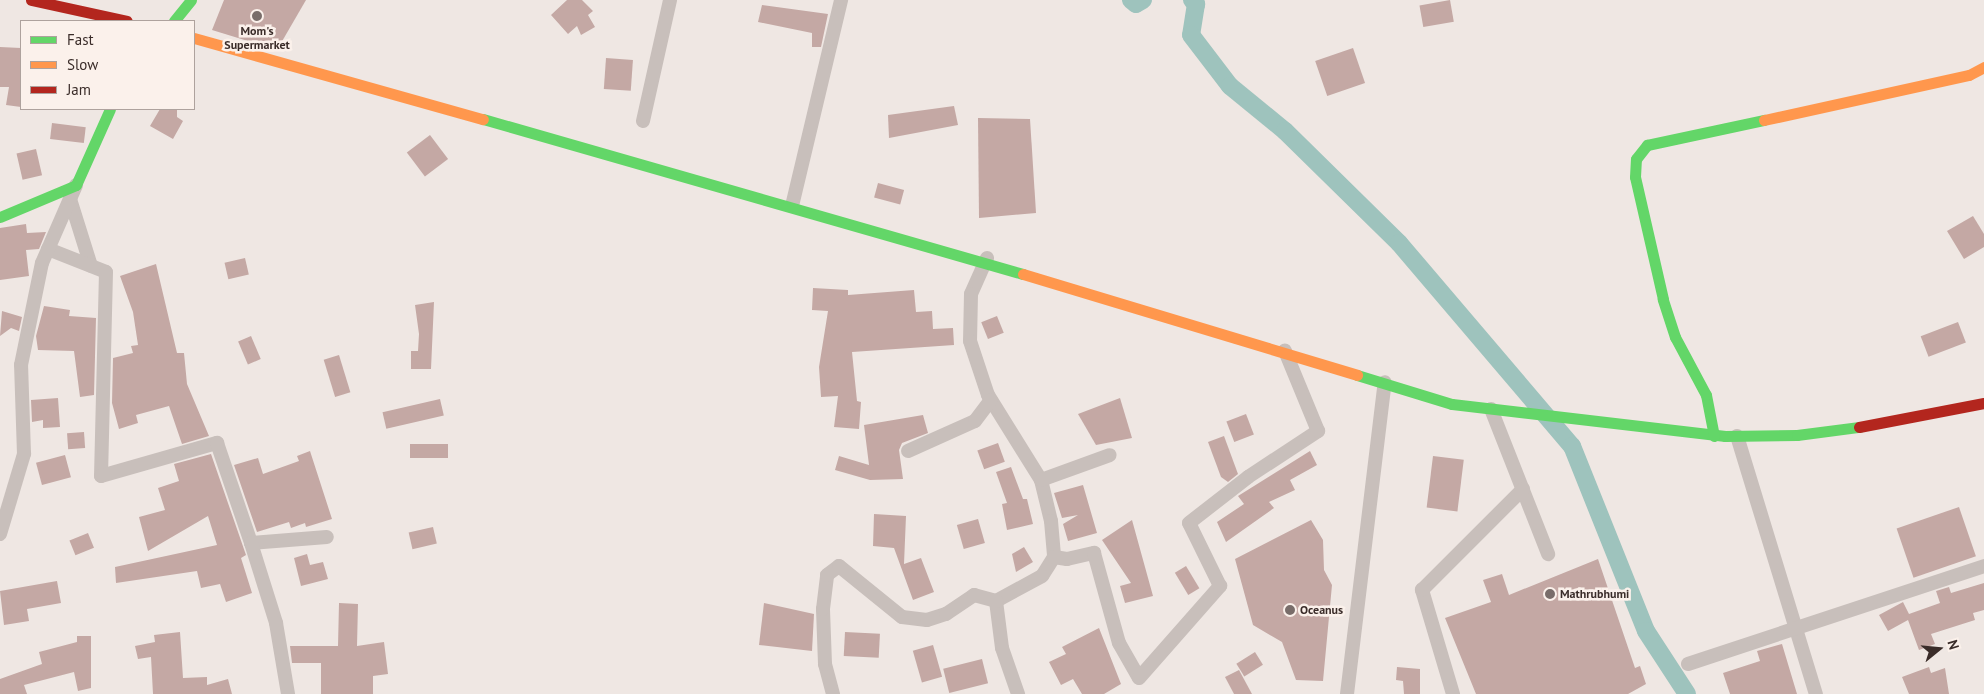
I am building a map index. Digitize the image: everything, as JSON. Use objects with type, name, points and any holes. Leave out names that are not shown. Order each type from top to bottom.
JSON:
[{"type":"main road","points":[[31,0],[122,20]]},
{"type":"main road","points":[[175,20],[191,0]]},
{"type":"main road","points":[[195,38],[987,260],[1452,404],[1599,424],[1714,436],[1737,436],[1797,435],[1892,423],[1984,403]]},
{"type":"main road","points":[[1714,436],[1706,395],[1675,337],[1663,299],[1635,177],[1636,159],[1648,146],[1969,75],[1984,67]]},
{"type":"main road","points":[[0,216],[76,185],[110,110]]},
{"type":"street","points":[[170,20],[177,0]]},
{"type":"street","points":[[643,121],[670,0]]},
{"type":"street","points":[[792,206],[841,0]]},
{"type":"street","points":[[0,534],[24,454],[21,365],[48,249],[76,185]]},
{"type":"street","points":[[70,199],[91,266]]},
{"type":"street","points":[[48,249],[106,272],[101,476],[218,443],[276,623],[288,694]]},
{"type":"street","points":[[833,694],[825,664],[823,609],[827,575],[839,566],[902,617],[937,617],[974,595],[996,601],[1042,576],[1054,557],[1052,521],[1041,480],[991,400],[970,341],[971,294],[987,260]]},
{"type":"street","points":[[1054,557],[1067,559],[1094,553],[1119,643],[1139,678],[1220,586],[1188,524],[1248,477],[1318,431],[1285,351]]},
{"type":"street","points":[[1348,694],[1385,382]]},
{"type":"street","points":[[908,451],[975,421],[991,400]]},
{"type":"street","points":[[1493,409],[1522,490],[1548,554]]},
{"type":"street","points":[[1737,436],[1816,694]]},
{"type":"street","points":[[1041,480],[1110,455]]},
{"type":"street","points":[[1453,694],[1422,590],[1522,490]]},
{"type":"street","points":[[251,543],[327,537]]},
{"type":"street","points":[[1688,664],[1984,566]]},
{"type":"street","points":[[996,601],[1002,648],[1018,694]]},
{"type":"building","name":"Mom's Supermarket","points":[[224,0],[306,0],[277,50],[212,30]]},
{"type":"building","points":[[567,0],[582,0],[593,11],[588,15],[595,27],[581,35],[577,26],[568,34],[551,15]]},
{"type":"building","points":[[1450,0],[1454,22],[1423,27],[1419,5]]},
{"type":"building","points":[[762,5],[828,14],[821,47],[812,47],[812,33],[758,22]]},
{"type":"building","points":[[0,47],[20,48],[20,107],[6,105],[9,87],[0,87]]},
{"type":"building","points":[[1353,48],[1365,83],[1327,96],[1315,61]]},
{"type":"building","points":[[606,58],[633,60],[631,91],[604,89]]},
{"type":"building","points":[[954,106],[958,125],[889,138],[888,115]]},
{"type":"building","points":[[159,110],[177,110],[177,117],[183,121],[173,139],[150,126]]},
{"type":"building","points":[[978,118],[1030,119],[1036,213],[979,218]]},
{"type":"building","points":[[52,123],[86,127],[84,143],[50,139]]},
{"type":"building","points":[[430,135],[448,159],[425,176],[407,152]]},
{"type":"building","points":[[36,149],[42,175],[23,180],[17,153]]},
{"type":"building","points":[[878,183],[904,190],[900,204],[874,197]]},
{"type":"building","points":[[1973,216],[1984,234],[1984,247],[1964,259],[1947,231]]},
{"type":"building","points":[[26,224],[27,233],[46,232],[39,249],[26,250],[29,276],[0,280],[0,228]]},
{"type":"building","points":[[245,258],[249,275],[228,279],[225,263]]},
{"type":"building","points":[[156,264],[177,353],[184,353],[187,384],[209,436],[182,444],[169,406],[136,415],[138,423],[119,429],[112,403],[113,358],[133,353],[131,346],[138,345],[133,312],[120,276]]},
{"type":"building","points":[[813,288],[848,290],[848,295],[914,290],[916,312],[932,311],[933,329],[953,328],[954,345],[852,352],[857,401],[861,402],[859,429],[834,427],[838,396],[821,397],[819,367],[828,311],[812,310]]},
{"type":"building","points":[[434,302],[431,369],[411,369],[411,351],[418,351],[419,334],[415,305]]},
{"type":"building","points":[[44,306],[70,310],[69,316],[96,318],[94,395],[80,397],[74,351],[38,350],[36,336]]},
{"type":"building","points":[[2,311],[22,317],[19,331],[11,328],[0,336]]},
{"type":"building","points":[[997,316],[1004,333],[988,339],[981,322]]},
{"type":"building","points":[[1958,322],[1966,343],[1929,357],[1921,336]]},
{"type":"building","points":[[251,336],[261,359],[248,364],[238,341]]},
{"type":"building","points":[[339,355],[350,392],[335,397],[324,360]]},
{"type":"building","points":[[58,398],[60,427],[43,428],[43,420],[32,422],[31,400]]},
{"type":"building","points":[[1120,398],[1132,438],[1096,445],[1078,414]]},
{"type":"building","points":[[440,399],[444,416],[386,429],[383,412]]},
{"type":"building","points":[[1246,414],[1254,435],[1234,442],[1226,422]]},
{"type":"building","points":[[923,415],[928,433],[902,443],[899,450],[903,479],[870,480],[835,470],[839,456],[869,465],[864,425]]},
{"type":"building","points":[[84,432],[85,448],[68,449],[67,433]]},
{"type":"building","points":[[1224,436],[1238,474],[1228,482],[1221,477],[1208,442]]},
{"type":"building","points":[[998,443],[1005,462],[984,469],[977,451]]},
{"type":"building","points":[[410,444],[448,444],[448,458],[410,458]]},
{"type":"building","points":[[310,451],[332,519],[306,527],[305,523],[291,528],[289,522],[257,532],[234,465],[258,458],[263,474],[299,461],[297,456]]},
{"type":"building","points":[[1310,451],[1317,465],[1290,480],[1295,490],[1269,502],[1274,508],[1226,542],[1217,522],[1244,504],[1238,496]]},
{"type":"building","points":[[211,454],[246,555],[241,558],[252,593],[226,602],[220,584],[201,588],[197,571],[116,583],[115,567],[217,545],[208,516],[148,551],[139,517],[165,510],[158,488],[179,481],[174,464]]},
{"type":"building","points":[[65,455],[71,477],[42,485],[36,463]]},
{"type":"building","points":[[1433,456],[1464,460],[1457,511],[1427,508]]},
{"type":"building","points":[[1011,467],[1023,499],[1027,499],[1033,524],[1007,530],[1002,504],[1007,503],[996,472]]},
{"type":"building","points":[[1083,485],[1097,533],[1068,541],[1063,524],[1078,515],[1062,518],[1054,493]]},
{"type":"building","points":[[1959,507],[1976,556],[1914,578],[1897,528]]},
{"type":"building","points":[[874,514],[906,516],[904,564],[921,558],[934,592],[913,600],[894,548],[873,546]]},
{"type":"building","points":[[978,519],[985,543],[964,549],[957,525]]},
{"type":"building","points":[[1132,520],[1153,596],[1125,603],[1120,586],[1131,583],[1102,540]]},
{"type":"building","name":"Oceanus","points":[[1311,520],[1323,540],[1324,570],[1332,585],[1323,681],[1296,680],[1282,642],[1253,625],[1235,559]]},
{"type":"building","points":[[433,527],[437,544],[412,549],[409,533]]},
{"type":"building","points":[[88,533],[94,548],[75,555],[69,540]]},
{"type":"building","points":[[1024,547],[1033,562],[1016,572],[1012,554]]},
{"type":"building","points":[[307,554],[310,565],[323,562],[328,579],[301,586],[294,558]]},
{"type":"building","points":[[1598,559],[1635,668],[1640,666],[1646,684],[1628,694],[1476,694],[1445,618],[1491,602],[1483,580],[1502,574],[1509,595]]},
{"type":"building","points":[[1186,566],[1199,588],[1188,595],[1175,573]]},
{"type":"building","points":[[57,581],[61,603],[27,609],[29,621],[4,625],[0,591]]},
{"type":"building","points":[[1984,583],[1984,610],[1973,613],[1975,620],[1931,634],[1935,644],[1919,650],[1908,620],[1888,631],[1879,615],[1903,602],[1909,614],[1940,603],[1936,591],[1949,587],[1951,593]]},
{"type":"building","points":[[339,603],[358,604],[357,646],[384,642],[388,674],[373,676],[373,694],[321,694],[321,663],[292,663],[290,646],[338,646]]},
{"type":"building","points":[[764,603],[814,614],[812,651],[759,645]]},
{"type":"building","points":[[1099,628],[1121,684],[1104,694],[1082,694],[1073,679],[1061,685],[1049,662],[1066,654],[1062,647]]},
{"type":"building","points":[[180,632],[183,678],[207,677],[207,685],[228,679],[232,694],[153,694],[151,657],[138,659],[135,646],[155,642],[154,635]]},
{"type":"building","points":[[845,632],[880,634],[879,658],[844,656]]},
{"type":"building","points":[[77,636],[91,636],[91,688],[78,691],[74,672],[24,685],[27,694],[0,694],[0,679],[42,664],[39,652],[77,642]]},
{"type":"building","points":[[1782,644],[1797,694],[1730,694],[1723,673],[1760,661],[1757,651]]},
{"type":"building","points":[[933,645],[942,677],[922,683],[913,651]]},
{"type":"building","points":[[1255,652],[1263,665],[1244,676],[1236,664]]},
{"type":"building","points":[[982,659],[988,683],[949,693],[943,669]]},
{"type":"building","points":[[1397,667],[1420,669],[1420,694],[1404,694],[1403,681],[1396,680]]},
{"type":"building","points":[[1929,667],[1931,673],[1945,668],[1949,694],[1909,694],[1902,677]]},
{"type":"building","points":[[1239,670],[1252,694],[1234,694],[1225,677]]},
{"type":"waterway","points":[[1131,0],[1136,4],[1143,0]]},
{"type":"waterway","points":[[1192,0],[1196,4],[1191,35],[1230,86],[1285,131],[1399,243],[1572,446],[1646,631],[1687,694]]},
{"type":"traffic: fast","points":[[175,20],[191,0]]},
{"type":"traffic: fast","points":[[0,217],[76,185],[110,110]]},
{"type":"traffic: fast","points":[[483,119],[1023,274]]},
{"type":"traffic: fast","points":[[1714,436],[1706,395],[1675,337],[1663,299],[1635,177],[1636,159],[1647,145],[1764,120]]},
{"type":"traffic: fast","points":[[1357,375],[1452,404],[1725,436],[1797,435],[1859,427]]},
{"type":"traffic: slow","points":[[195,38],[483,119]]},
{"type":"traffic: slow","points":[[1764,120],[1969,75],[1984,67]]},
{"type":"traffic: slow","points":[[1023,274],[1357,375]]},
{"type":"traffic: jam","points":[[31,0],[122,20]]},
{"type":"traffic: jam","points":[[1859,427],[1984,403]]},
{"type":"place","name":"Mom's Supermarket","points":[[257,16]]},
{"type":"place","name":"Mathrubhumi","points":[[1550,594]]},
{"type":"place","name":"Oceanus","points":[[1290,610]]}]
